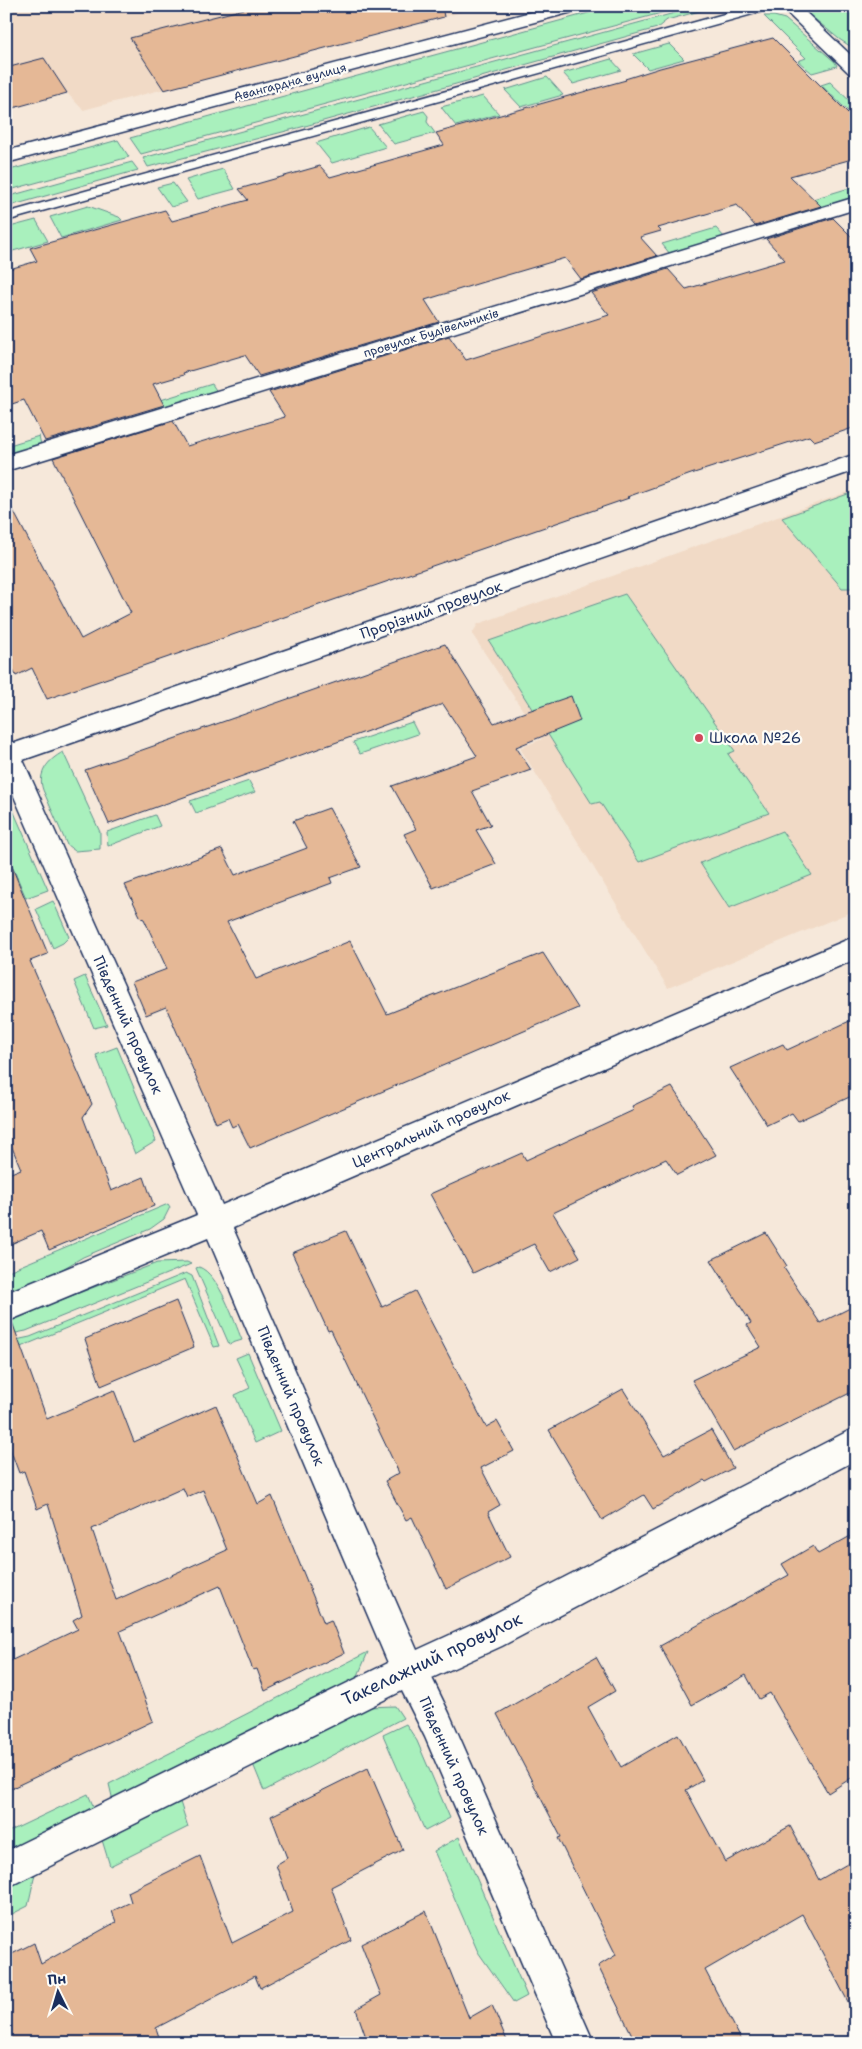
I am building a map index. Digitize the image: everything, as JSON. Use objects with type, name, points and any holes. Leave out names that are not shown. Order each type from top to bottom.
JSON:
[{"type":"street","name":"Авангардна вулиця","points":[[6,158],[574,6]]},
{"type":"street","points":[[788,6],[856,70]]},
{"type":"street","name":"провулок Будівельників","points":[[6,464],[856,203]]},
{"type":"street","name":"Прорізний провулок","points":[[7,754],[856,462]]},
{"type":"street","name":"Південний провулок","points":[[7,754],[241,1278],[393,1636],[437,1725],[575,2043]]},
{"type":"street","name":"Центральний провулок","points":[[6,1308],[89,1272],[215,1222],[856,947]]},
{"type":"street","name":"Такелажний провулок","points":[[6,1870],[355,1695],[490,1634],[856,1442]]},
{"type":"lane","points":[[6,217],[767,6]]},
{"type":"shaded area","points":[[6,6],[485,6],[83,110],[67,93],[6,110]]},
{"type":"shaded area","name":"Школа №26","points":[[856,489],[856,910],[668,988],[520,748],[542,739],[472,634],[478,624]]},
{"type":"green space","points":[[614,6],[687,6],[141,154],[130,138]]},
{"type":"green space","points":[[700,6],[718,6],[667,20],[657,28],[298,128],[148,167],[143,158]]},
{"type":"green space","points":[[799,6],[856,6],[856,13],[853,14],[856,16],[856,50],[839,39]]},
{"type":"green space","points":[[764,16],[785,19],[835,62],[837,66],[812,73],[798,61],[806,58]]},
{"type":"green space","points":[[669,44],[684,59],[648,69],[633,54]]},
{"type":"green space","points":[[611,59],[621,70],[573,84],[563,73]]},
{"type":"green space","points":[[547,77],[563,95],[521,107],[505,90]]},
{"type":"green space","points":[[830,82],[856,107],[856,113],[851,114],[821,85]]},
{"type":"green space","points":[[483,96],[499,114],[456,126],[441,107]]},
{"type":"green space","points":[[424,111],[428,116],[427,122],[435,133],[394,144],[378,124]]},
{"type":"green space","points":[[369,127],[386,147],[332,163],[316,143]]},
{"type":"green space","points":[[118,140],[129,157],[6,191],[6,171]]},
{"type":"green space","points":[[132,162],[138,170],[6,207],[6,197]]},
{"type":"green space","points":[[223,169],[235,189],[198,199],[186,180]]},
{"type":"green space","points":[[173,183],[187,202],[171,207],[157,187]]},
{"type":"green space","points":[[856,186],[856,198],[783,221],[773,211]]},
{"type":"green space","points":[[88,206],[119,217],[122,220],[61,238],[50,217]]},
{"type":"green space","points":[[36,220],[48,241],[6,253],[6,228]]},
{"type":"green space","points":[[716,228],[725,238],[670,254],[662,244]]},
{"type":"green space","points":[[212,384],[219,395],[162,411],[155,409],[151,403]]},
{"type":"green space","points":[[39,436],[42,449],[6,459],[6,446]]},
{"type":"green space","points":[[856,491],[856,588],[842,588],[782,518]]},
{"type":"green space","points":[[625,594],[735,751],[728,754],[769,813],[639,862],[600,802],[592,804],[489,641]]},
{"type":"green space","points":[[412,722],[418,734],[360,754],[353,742]]},
{"type":"green space","points":[[63,752],[100,832],[100,849],[75,851],[67,845],[43,790],[41,778],[45,768],[48,763]]},
{"type":"green space","points":[[249,781],[255,792],[196,813],[190,801]]},
{"type":"green space","points":[[6,794],[48,890],[26,898],[6,852]]},
{"type":"green space","points":[[155,815],[160,826],[108,846],[107,832]]},
{"type":"green space","points":[[782,831],[812,875],[729,908],[700,863]]},
{"type":"green space","points":[[53,901],[69,937],[63,943],[53,948],[36,909]]},
{"type":"green space","points":[[85,976],[107,1025],[94,1028],[74,981]]},
{"type":"green space","points":[[117,1047],[156,1141],[135,1154],[96,1055]]},
{"type":"green space","points":[[168,1204],[170,1207],[164,1219],[150,1229],[83,1257],[42,1281],[6,1294],[6,1272]]},
{"type":"green space","points":[[187,1262],[191,1264],[26,1331],[6,1335],[6,1321],[157,1263]]},
{"type":"green space","points":[[199,1267],[206,1271],[219,1288],[242,1340],[229,1344],[196,1268]]},
{"type":"green space","points":[[186,1273],[192,1276],[219,1346],[214,1347],[185,1279],[6,1353],[11,1341],[30,1337]]},
{"type":"green space","points":[[248,1353],[281,1431],[255,1443],[235,1395],[250,1388],[236,1358]]},
{"type":"green space","points":[[368,1652],[357,1678],[113,1801],[109,1784]]},
{"type":"green space","points":[[395,1706],[403,1718],[264,1791],[253,1764],[366,1707]]},
{"type":"green space","points":[[406,1724],[417,1741],[450,1818],[425,1831],[383,1735]]},
{"type":"green space","points":[[88,1794],[95,1810],[6,1855],[6,1833]]},
{"type":"green space","points":[[180,1802],[188,1827],[110,1866],[102,1840]]},
{"type":"green space","points":[[459,1837],[527,1996],[514,2003],[478,1952],[434,1851]]},
{"type":"green space","points":[[35,1874],[28,1906],[6,1917],[6,1888]]},
{"type":"building","points":[[256,6],[442,6],[444,17],[164,90],[130,38]]},
{"type":"building","points":[[773,38],[856,121],[856,158],[790,176],[821,206],[755,226],[737,205],[658,228],[661,231],[640,237],[657,256],[581,279],[565,258],[480,283],[425,300],[439,322],[259,376],[245,355],[183,373],[184,375],[153,384],[164,405],[45,441],[24,400],[6,406],[6,270],[37,261],[30,248],[165,210],[172,221],[248,200],[239,189],[320,166],[330,177],[444,145],[436,133],[626,80],[660,68]]},
{"type":"building","points":[[44,58],[67,93],[6,110],[6,68]]},
{"type":"building","points":[[833,218],[856,241],[856,427],[814,441],[809,436],[691,474],[627,497],[629,498],[47,699],[32,668],[16,676],[6,657],[6,497],[81,639],[131,613],[53,458],[173,421],[187,446],[285,417],[269,392],[449,336],[466,360],[609,315],[591,293],[668,269],[686,289],[785,260],[766,239]]},
{"type":"building","points":[[445,644],[494,723],[571,696],[580,721],[516,747],[531,770],[472,791],[491,825],[476,830],[496,864],[433,888],[404,834],[416,829],[392,786],[477,756],[443,704],[109,824],[85,770]]},
{"type":"building","points":[[329,808],[361,867],[330,878],[332,883],[227,922],[256,979],[350,941],[387,1014],[543,953],[578,1008],[250,1148],[238,1124],[232,1127],[228,1118],[216,1123],[166,1007],[146,1015],[132,982],[167,969],[144,919],[141,918],[125,885],[222,849],[235,875],[307,848],[293,821]]},
{"type":"building","points":[[7,855],[48,954],[30,961],[92,1104],[83,1117],[111,1191],[144,1177],[154,1206],[49,1250],[41,1231],[6,1246],[6,1175],[21,1169],[6,1133]]},
{"type":"building","points":[[856,1018],[856,1094],[798,1121],[792,1113],[767,1125],[730,1068],[783,1044],[787,1050]]},
{"type":"building","points":[[672,1087],[716,1155],[677,1175],[666,1159],[553,1213],[580,1257],[550,1272],[534,1244],[473,1273],[430,1194],[522,1153],[526,1160],[634,1110],[632,1106]]},
{"type":"building","points":[[346,1231],[382,1307],[415,1291],[486,1427],[497,1421],[514,1451],[481,1468],[500,1505],[488,1512],[510,1557],[446,1589],[412,1517],[406,1520],[385,1481],[399,1473],[331,1330],[328,1331],[292,1253]]},
{"type":"building","points":[[766,1233],[787,1266],[784,1268],[820,1323],[856,1305],[856,1390],[733,1451],[692,1380],[761,1347],[747,1325],[751,1323],[711,1260]]},
{"type":"building","points":[[176,1301],[194,1347],[101,1386],[85,1339]]},
{"type":"building","points":[[12,1322],[47,1419],[114,1390],[134,1442],[216,1405],[258,1504],[272,1496],[324,1623],[331,1620],[344,1653],[265,1691],[257,1669],[253,1670],[220,1586],[120,1631],[153,1721],[6,1791],[6,1663],[78,1629],[73,1620],[82,1615],[48,1504],[37,1509],[24,1471],[19,1473],[6,1438],[6,1324]],"holes":[[[183,1488],[187,1497],[203,1490],[227,1550],[116,1600],[92,1529]]]},
{"type":"building","points":[[623,1389],[664,1455],[711,1430],[733,1468],[706,1482],[704,1480],[653,1509],[644,1495],[602,1520],[549,1430]]},
{"type":"building","points":[[856,1533],[856,1775],[828,1793],[770,1693],[759,1699],[746,1675],[692,1705],[660,1646],[789,1575],[782,1564],[813,1546],[818,1554]]},
{"type":"building","points":[[596,1657],[615,1691],[588,1707],[621,1767],[678,1734],[703,1780],[686,1790],[725,1862],[790,1826],[819,1880],[856,1859],[856,2017],[802,1914],[705,1970],[743,2043],[636,2043],[598,1966],[616,1955],[558,1838],[561,1837],[497,1714]]},
{"type":"building","points":[[368,1768],[403,1850],[331,1887],[351,1940],[260,1988],[255,1976],[156,2028],[161,2043],[6,2043],[6,1957],[34,1943],[41,1964],[116,1922],[112,1911],[131,1902],[128,1892],[200,1856],[232,1943],[293,1912],[276,1865],[287,1858],[271,1816]]},
{"type":"building","points":[[426,1911],[469,2018],[492,2005],[508,2043],[368,2043],[356,2009],[381,1995],[361,1944]]},
{"type":"place","name":"Школа №26","points":[[699,738]]}]
